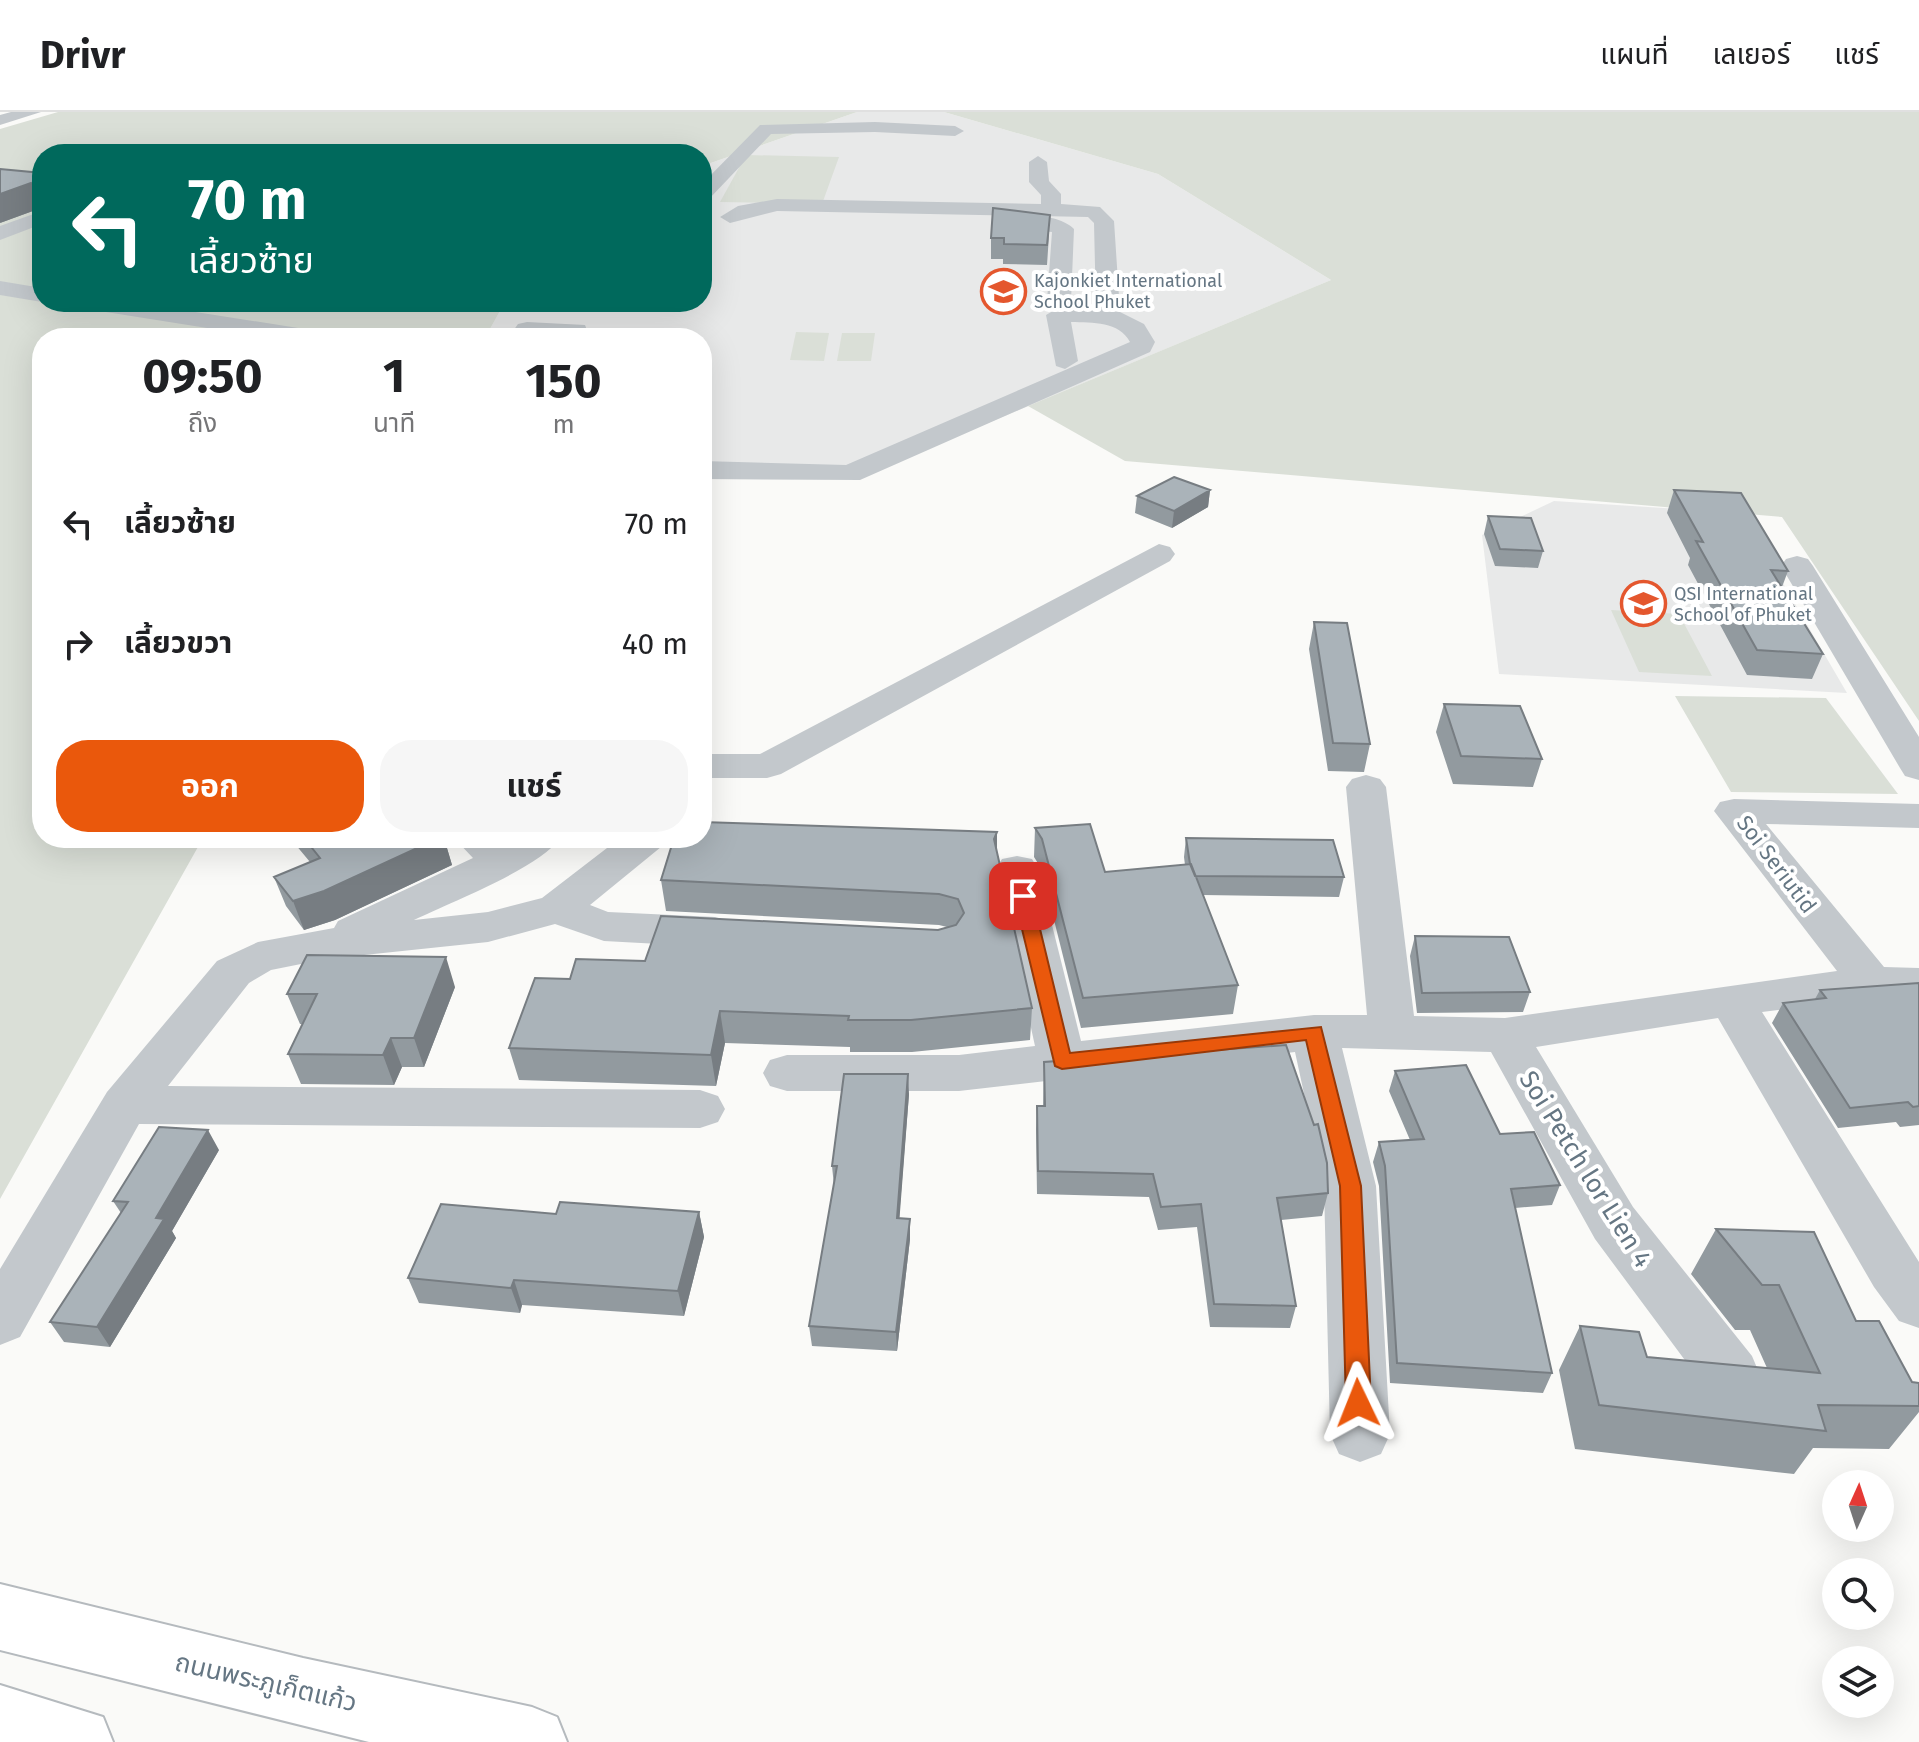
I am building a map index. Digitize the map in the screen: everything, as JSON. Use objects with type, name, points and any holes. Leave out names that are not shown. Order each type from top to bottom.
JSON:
[{"type":"main road","name":"ถนนพระภูเก็ตแก้ว","points":[[0,1617],[303,1693],[532,1742]]},
{"type":"main road","points":[[0,1720],[78,1742]]},
{"type":"street","points":[[0,120],[32,112]]},
{"type":"street","points":[[712,185],[766,129],[861,127],[955,131]]},
{"type":"street","points":[[1038,162],[1039,182],[1051,194],[1051,210]]},
{"type":"street","points":[[730,217],[745,210],[777,205],[1093,211],[1102,216],[1108,316]]},
{"type":"street","points":[[712,217],[1054,225],[1063,229],[1059,301]]},
{"type":"street","points":[[0,234],[32,221]]},
{"type":"street","points":[[0,288],[32,293]]},
{"type":"street","points":[[151,312],[253,328]]},
{"type":"street","points":[[712,470],[850,474],[1141,347],[1143,342],[1135,329],[1108,316],[1058,315],[1065,361]]},
{"type":"street","points":[[712,766],[767,766],[1159,554]]},
{"type":"street","points":[[1797,566],[1919,768]]},
{"type":"street","points":[[1366,787],[1392,1033]]},
{"type":"street","name":"Soi Seriutid","points":[[1871,983],[1734,811],[1919,816]]},
{"type":"street","points":[[0,1320],[125,1105],[233,972],[258,957],[326,944],[488,927],[557,909],[633,848]]},
{"type":"street","points":[[326,944],[489,849]]},
{"type":"street","points":[[1000,855],[1062,1061]]},
{"type":"street","points":[[557,909],[604,926],[756,934]]},
{"type":"street","points":[[787,1073],[959,1073],[1314,1032],[1505,1035],[1730,1000],[1871,983],[1919,984]]},
{"type":"street","points":[[1730,1000],[1894,1271],[1919,1304]]},
{"type":"street","points":[[1314,1032],[1350,1186],[1360,1434]]},
{"type":"street","name":"Soi Petch lor Lien 4","points":[[1505,1035],[1614,1223],[1731,1375]]},
{"type":"street","points":[[125,1105],[700,1109]]},
{"type":"shaded area","points":[[58,112],[857,112],[712,163],[712,144],[32,144],[32,312],[499,312],[491,328],[32,328],[32,848],[197,848],[0,1199],[0,129]]},
{"type":"shaded area","name":"Kajonkiet International School Phuket","points":[[857,112],[944,112],[1158,174],[1331,280],[875,470],[712,466],[712,328],[491,328],[499,312],[712,312],[712,163]]},
{"type":"shaded area","points":[[944,112],[1919,112],[1919,721],[1782,517],[1125,461],[1028,406],[1331,280],[1158,174]]},
{"type":"shaded area","points":[[746,155],[839,157],[822,204],[720,202]]},
{"type":"shaded area","points":[[796,332],[829,333],[824,361],[790,360]]},
{"type":"shaded area","points":[[842,333],[875,333],[871,361],[837,361]]},
{"type":"shaded area","name":"QSI International School of Phuket","points":[[1554,501],[1742,513],[1847,693],[1499,674],[1482,535]]},
{"type":"shaded area","points":[[1611,610],[1679,614],[1712,676],[1639,672]]},
{"type":"shaded area","points":[[1675,696],[1826,698],[1898,794],[1731,792]]},
{"type":"building","points":[[0,169],[32,172],[32,184],[0,194]]},
{"type":"building","points":[[993,208],[1050,215],[1047,245],[1004,244],[1004,238],[991,238]]},
{"type":"building","points":[[1174,477],[1210,490],[1174,511],[1137,496]]},
{"type":"building","points":[[1674,490],[1741,493],[1788,571],[1771,570],[1823,654],[1757,650],[1696,541],[1703,542]]},
{"type":"building","points":[[1488,516],[1531,518],[1543,551],[1500,549]]},
{"type":"building","points":[[1314,622],[1347,623],[1370,744],[1333,743]]},
{"type":"building","points":[[1444,704],[1520,706],[1542,759],[1461,756]]},
{"type":"building","points":[[712,822],[997,832],[994,839],[1032,1008],[911,1020],[848,1020],[849,1016],[720,1011],[711,1055],[509,1048],[535,978],[570,979],[576,959],[645,961],[661,916],[938,930],[956,925],[964,913],[958,899],[939,894],[661,880],[671,848],[712,848]]},
{"type":"building","points":[[1090,824],[1105,872],[1191,864],[1238,985],[1083,998],[1042,839],[1035,828]]},
{"type":"building","points":[[1186,838],[1333,840],[1344,877],[1195,876]]},
{"type":"building","points":[[312,848],[417,848],[324,891],[293,901],[274,877],[320,858]]},
{"type":"building","points":[[1415,936],[1509,937],[1530,992],[1422,993]]},
{"type":"building","points":[[307,955],[446,957],[414,1038],[391,1038],[383,1055],[288,1054],[317,994],[287,994]]},
{"type":"building","points":[[1919,983],[1919,1106],[1913,1107],[1908,1102],[1850,1108],[1783,1003],[1826,998],[1820,990]]},
{"type":"building","points":[[1286,1045],[1314,1125],[1318,1124],[1327,1163],[1328,1193],[1277,1198],[1296,1306],[1214,1304],[1201,1204],[1161,1207],[1153,1174],[1038,1171],[1037,1106],[1045,1106],[1044,1062]]},
{"type":"building","points":[[1466,1065],[1500,1134],[1534,1132],[1560,1185],[1511,1189],[1552,1373],[1397,1363],[1385,1166],[1379,1142],[1424,1139],[1395,1071]]},
{"type":"building","points":[[844,1074],[908,1074],[897,1218],[910,1219],[896,1332],[809,1326],[837,1166],[832,1166]]},
{"type":"building","points":[[159,1127],[208,1130],[156,1218],[164,1219],[97,1327],[50,1322],[128,1202],[113,1201]]},
{"type":"building","points":[[560,1202],[699,1212],[678,1291],[514,1280],[511,1288],[408,1278],[441,1204],[556,1214]]},
{"type":"building","points":[[1716,1229],[1814,1232],[1856,1321],[1879,1321],[1912,1382],[1919,1383],[1919,1406],[1818,1405],[1826,1431],[1599,1405],[1580,1326],[1639,1332],[1647,1357],[1820,1373],[1779,1285],[1762,1285]]},
{"type":"place","name":"Kajonkiet International School Phuket","points":[[1003,291]]},
{"type":"place","name":"QSI International School of Phuket","points":[[1643,604]]},
{"type":"route","points":[[1023,896],[1062,1061],[1314,1032],[1345,1154],[1350,1186],[1358,1403]]}]
